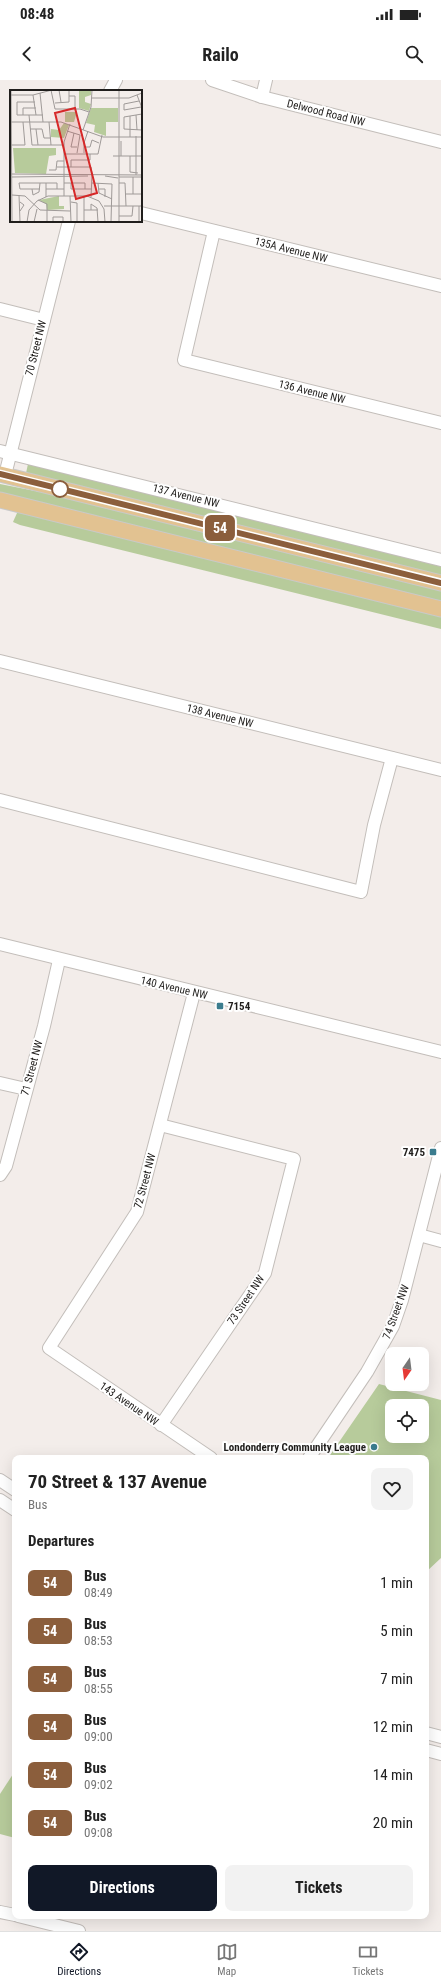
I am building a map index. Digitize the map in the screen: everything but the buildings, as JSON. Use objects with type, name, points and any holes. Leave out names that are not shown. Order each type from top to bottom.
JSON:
[{"type":"main road","name":"137 Avenue NW","points":[[2,474],[441,583]]},
{"type":"main road","points":[[0,502],[441,609]]},
{"type":"street","points":[[111,90],[116,80]]},
{"type":"street","name":"Delwood Road NW","points":[[212,80],[262,97],[441,142]]},
{"type":"street","points":[[262,97],[266,80]]},
{"type":"street","name":"135A Avenue NW","points":[[142,213],[441,286]]},
{"type":"street","name":"70 Street NW","points":[[2,474],[5,452],[44,320],[69,222]]},
{"type":"street","name":"136 Avenue NW","points":[[214,231],[184,360],[441,423]]},
{"type":"street","points":[[0,309],[44,320]]},
{"type":"street","name":"137 Avenue NW","points":[[5,452],[441,560]]},
{"type":"street","name":"138 Avenue NW","points":[[0,660],[441,770]]},
{"type":"street","points":[[0,800],[361,892],[374,825],[392,758]]},
{"type":"street","name":"140 Avenue NW","points":[[0,944],[59,960],[441,1052]]},
{"type":"street","name":"71 Street NW","points":[[0,1175],[6,1166],[59,960]]},
{"type":"street","name":"72 Street NW","points":[[49,1348],[137,1212],[194,993]]},
{"type":"street","points":[[0,1083],[26,1089]]},
{"type":"street","name":"73 Street NW","points":[[160,1126],[294,1159],[265,1273],[161,1425]]},
{"type":"street","name":"74 Street NW","points":[[311,1455],[351,1397],[381,1350],[390,1332],[402,1300],[441,1148]]},
{"type":"street","points":[[419,1235],[441,1241]]},
{"type":"street","name":"143 Avenue NW","points":[[49,1348],[206,1455]]},
{"type":"street","points":[[0,1480],[12,1488]]},
{"type":"street","points":[[0,1500],[12,1508]]},
{"type":"street","points":[[429,1734],[441,1737]]},
{"type":"street","points":[[429,1751],[441,1754]]},
{"type":"street","points":[[1,1914],[12,1915]]},
{"type":"street","points":[[29,1919],[79,1931]]},
{"type":"green space","points":[[28,464],[441,565],[441,576],[31,475],[26,473]]},
{"type":"green space","points":[[0,484],[81,500],[441,589],[441,603],[0,494]]},
{"type":"green space","points":[[17,513],[23,513],[441,616],[441,629],[20,525],[13,522]]},
{"type":"green space","points":[[379,1384],[385,1386],[385,1391],[406,1391],[441,1400],[441,1558],[429,1569],[429,1455],[330,1455]]},
{"type":"green space","points":[[12,1776],[12,1837],[0,1834],[0,1794]]},
{"type":"bus line","name":"54","points":[[0,474],[441,583]]},
{"type":"place","name":"7154","points":[[220,1006]]},
{"type":"place","name":"7475","points":[[433,1152]]},
{"type":"place","name":"Londonderry Community League","points":[[374,1447]]}]
